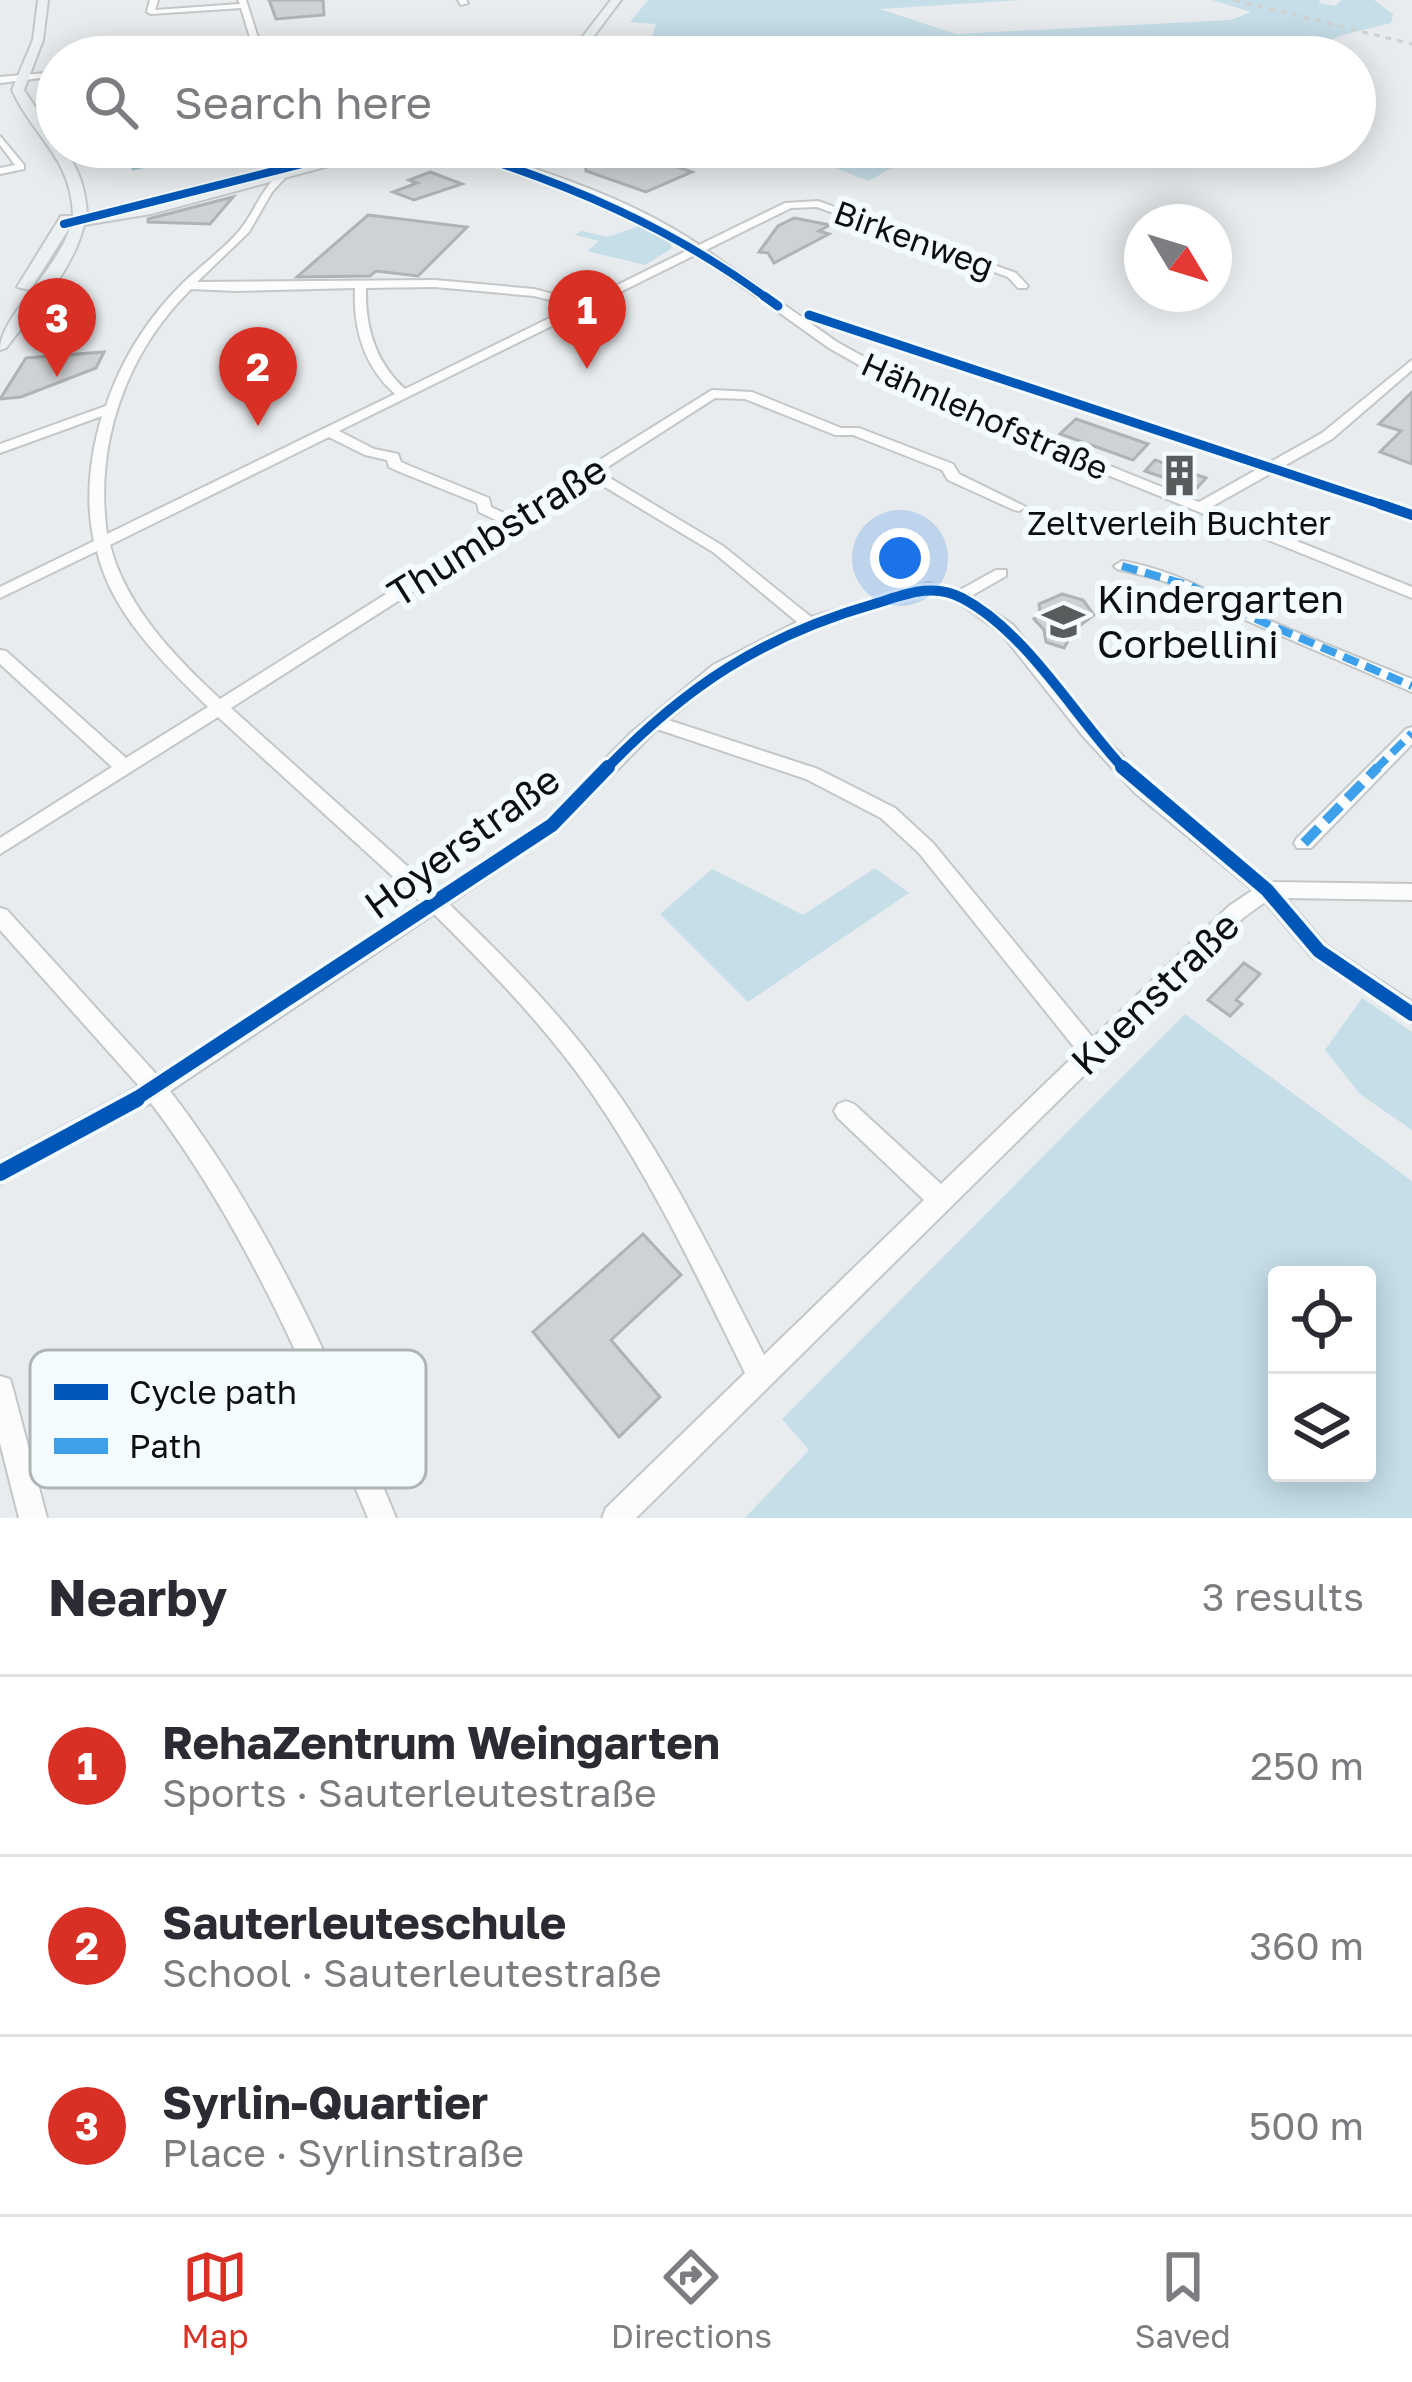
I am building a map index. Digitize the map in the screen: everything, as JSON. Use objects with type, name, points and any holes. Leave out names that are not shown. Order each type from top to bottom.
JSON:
[{"type":"main road","points":[[33,0],[26,42],[10,79],[10,104],[36,143]]},
{"type":"main road","points":[[38,36],[43,0]]},
{"type":"main road","points":[[588,36],[616,0]]},
{"type":"main road","points":[[603,36],[631,0]]},
{"type":"main road","points":[[10,79],[36,43]]},
{"type":"main road","points":[[10,79],[36,120]]},
{"type":"main road","points":[[53,168],[64,185],[74,222],[70,254]]},
{"type":"main road","points":[[0,321],[74,222],[84,201],[70,168]]},
{"type":"main road","points":[[74,222],[285,168]]},
{"type":"main road","points":[[74,222],[151,210],[316,168]]},
{"type":"main road","points":[[84,201],[116,206],[172,196]]},
{"type":"main road","points":[[0,346],[70,254],[102,231],[151,210]]},
{"type":"street","points":[[154,0],[151,12],[242,3],[253,36]]},
{"type":"street","points":[[0,139],[21,167],[0,171]]},
{"type":"street","name":"Hähnlehofstraße","points":[[522,168],[598,195],[701,248],[833,345],[902,384],[1412,593]]},
{"type":"street","points":[[280,178],[243,233],[186,285],[131,358],[98,472],[100,544],[120,593],[159,645],[219,710],[434,902],[532,1001],[621,1114],[694,1241],[761,1376]]},
{"type":"street","points":[[242,188],[261,205]]},
{"type":"street","name":"Birkenweg","points":[[701,248],[802,202],[1012,275],[1022,286]]},
{"type":"street","points":[[0,593],[701,248]]},
{"type":"street","points":[[361,283],[358,316],[364,339],[377,366],[404,395]]},
{"type":"street","points":[[186,285],[500,285],[584,305]]},
{"type":"street","points":[[1198,508],[1327,436],[1412,364]]},
{"type":"street","name":"Thumbstraße","points":[[0,847],[707,395],[736,392],[948,467],[953,477],[1019,507]]},
{"type":"street","points":[[0,449],[114,407]]},
{"type":"street","points":[[330,432],[370,452],[393,457],[394,464],[434,484],[449,485],[484,501],[484,509],[510,522]]},
{"type":"street","points":[[590,472],[718,549],[808,622]]},
{"type":"street","points":[[1122,566],[1146,569],[1214,597],[1412,686]]},
{"type":"street","points":[[1001,572],[960,596],[1006,628],[1088,731],[1142,788],[1267,890],[1319,951],[1412,1013]]},
{"type":"street","name":"Hoyerstraße","points":[[0,1173],[155,1089],[552,825],[654,722],[719,669],[808,622],[909,591],[942,589],[960,596]]},
{"type":"street","points":[[0,655],[125,768]]},
{"type":"street","points":[[654,722],[812,774],[888,813],[926,848],[1092,1053]]},
{"type":"street","points":[[1304,842],[1412,733]]},
{"type":"street","name":"Kuenstraße","points":[[616,1518],[1236,912],[1267,890],[1412,892]]},
{"type":"street","points":[[0,916],[155,1089],[210,1169],[310,1350]]},
{"type":"street","points":[[846,1111],[941,1200]]},
{"type":"street","points":[[0,1389],[33,1518]]},
{"type":"street","points":[[370,1488],[382,1518]]},
{"type":"shaded area","points":[[648,0],[1021,0],[880,9],[956,34],[1231,20],[1251,12],[1212,0],[1321,0],[1318,3],[1335,6],[1341,0],[1374,0],[1393,14],[1391,23],[1340,36],[652,36],[656,24],[630,22]]},
{"type":"shaded area","points":[[837,168],[892,168],[869,181]]},
{"type":"shaded area","points":[[642,225],[671,242],[671,249],[645,265],[587,251],[599,241],[575,235],[582,231],[608,237]]},
{"type":"shaded area","points":[[875,868],[909,893],[748,1002],[660,914],[712,869],[803,915]]},
{"type":"shaded area","points":[[1362,998],[1412,1032],[1412,1130],[1360,1094],[1325,1050]]},
{"type":"shaded area","points":[[1185,1014],[1412,1181],[1412,1518],[745,1518],[809,1450],[782,1419]]},
{"type":"building","points":[[269,0],[323,0],[324,15],[276,19]]},
{"type":"building","points":[[680,168],[692,172],[646,192],[586,171]]},
{"type":"building","points":[[430,172],[462,184],[414,200],[393,192],[417,183],[409,180]]},
{"type":"building","points":[[233,197],[210,224],[148,222],[148,219]]},
{"type":"building","points":[[368,215],[467,227],[418,276],[376,271],[370,276],[297,277]]},
{"type":"building","points":[[794,218],[830,225],[819,231],[829,234],[774,263],[768,253],[759,252],[778,226]]},
{"type":"building","points":[[104,352],[96,368],[21,397],[0,399],[26,358]]},
{"type":"building","points":[[1412,392],[1412,464],[1380,452],[1401,431],[1379,424]]},
{"type":"building","points":[[1076,419],[1148,444],[1133,460],[1060,434]]},
{"type":"building","name":"Zeltverleih Buchter","points":[[1155,460],[1206,478],[1196,489],[1145,471]]},
{"type":"building","name":"Kindergarten Corbellini","points":[[1062,594],[1083,600],[1094,615],[1074,630],[1064,648],[1046,642],[1044,630],[1034,619],[1039,604]]},
{"type":"building","points":[[1244,963],[1260,974],[1236,1000],[1242,1004],[1230,1016],[1208,1000]]},
{"type":"building","points":[[643,1234],[681,1275],[611,1340],[660,1397],[619,1437],[533,1332]]},
{"type":"waterway","points":[[133,169],[137,168]]},
{"type":"railway","points":[[1234,0],[1412,44]]},
{"type":"marked path","points":[[1122,566],[1191,586],[1228,607],[1412,686]]},
{"type":"marked path","points":[[1304,843],[1412,733]]},
{"type":"cycle path","points":[[64,224],[286,168]]},
{"type":"cycle path","points":[[517,168],[622,208],[660,228],[778,306]]},
{"type":"cycle path","points":[[809,315],[1412,515]]},
{"type":"cycle path","points":[[0,1173],[155,1089],[552,825],[638,736],[719,669],[808,623],[929,588],[960,596],[1007,629],[1088,731],[1142,788],[1267,890],[1319,951],[1412,1014]]},
{"type":"place","name":"RehaZentrum Weingarten","points":[[587,369]]},
{"type":"place","name":"Syrlin-Quartier","points":[[57,377]]},
{"type":"place","name":"Sauterleuteschule","points":[[258,426]]},
{"type":"place","name":"Zeltverleih Buchter","points":[[1179,475]]},
{"type":"place","name":"Kindergarten Corbellini","points":[[1063,621]]}]
